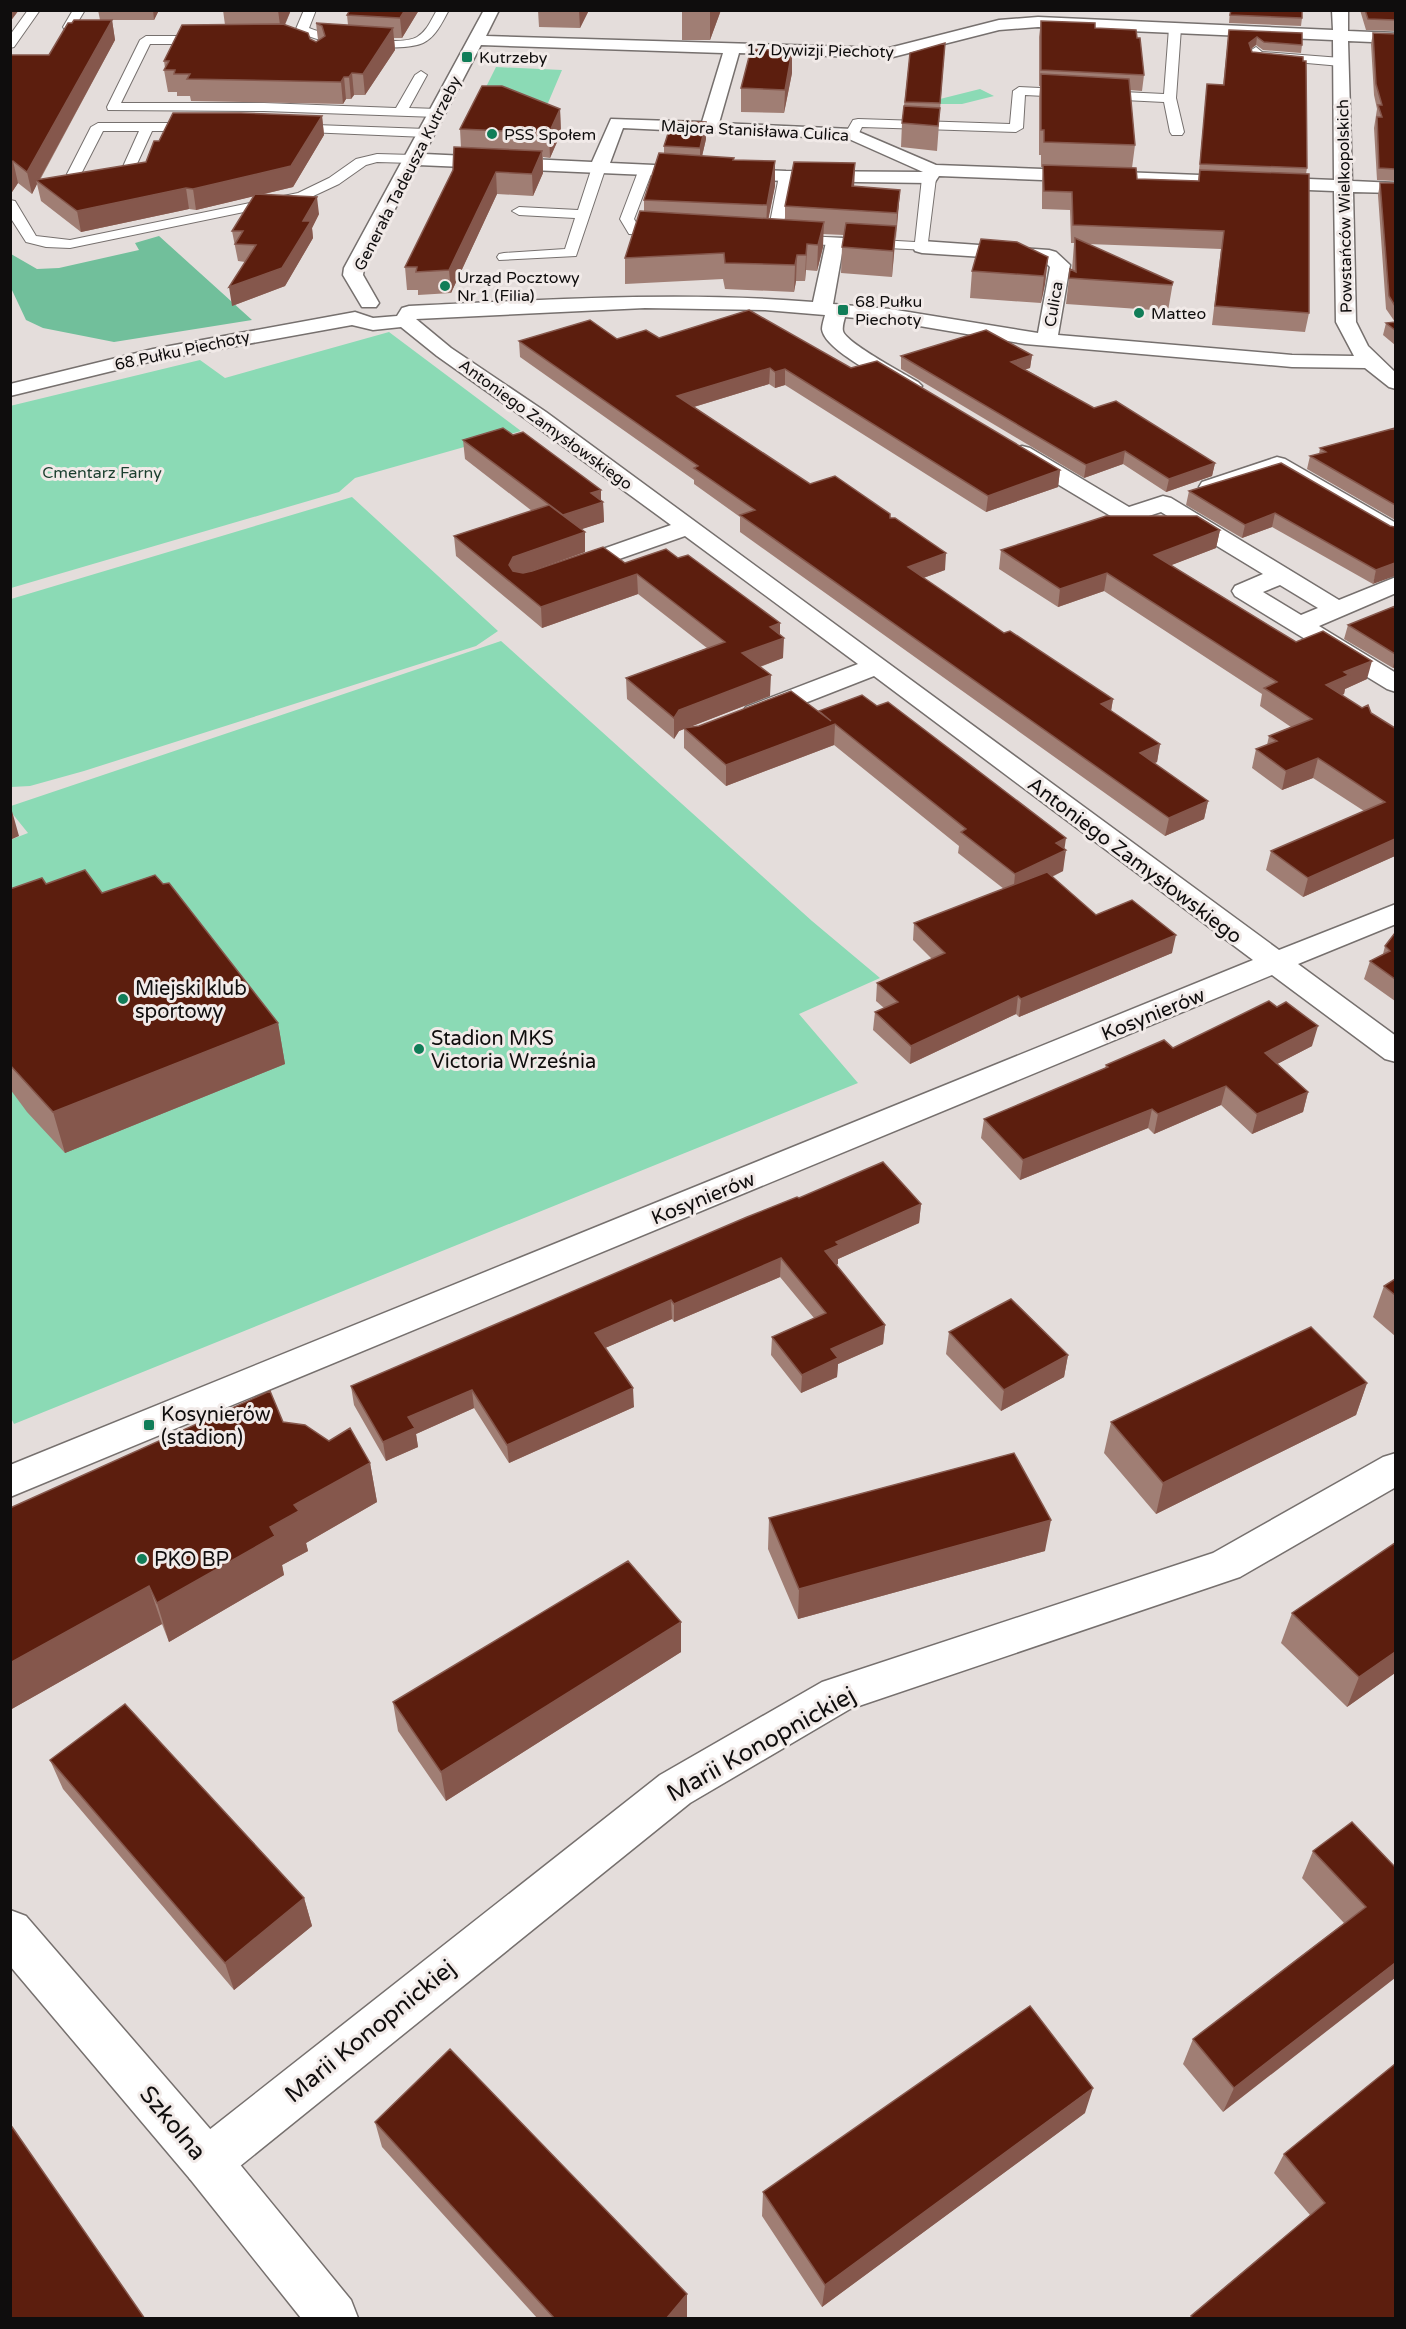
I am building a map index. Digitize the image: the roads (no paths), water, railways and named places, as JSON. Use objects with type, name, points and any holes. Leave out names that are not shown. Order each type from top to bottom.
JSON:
[{"type":"street","name":"Generała Tadeusza Kutrzeby","points":[[362,310],[353,274],[354,268],[492,10]]},
{"type":"street","name":"Powstańców Wielkopolskich","points":[[1340,10],[1346,322],[1355,344],[1368,362],[1395,383]]},
{"type":"street","name":"17 Dywizji Piechoty","points":[[476,40],[889,53],[999,25],[1038,22],[1175,28],[1257,43],[1340,36],[1395,38]]},
{"type":"street","points":[[710,128],[732,49]]},
{"type":"street","name":"Majora Stanisława Culica","points":[[599,167],[617,123],[852,134],[931,174]]},
{"type":"street","name":"Majora Stanisława Culica","points":[[413,159],[786,176],[931,174],[1395,188]]},
{"type":"street","points":[[835,242],[829,309],[832,329],[841,344],[934,400]]},
{"type":"street","name":"Culica","points":[[922,247],[1049,256],[1060,265],[1047,340]]},
{"type":"street","name":"68 Pułku Piechoty","points":[[10,390],[153,355],[362,310],[372,324],[407,316],[508,308],[683,301],[829,309],[890,315],[1047,340],[1292,361],[1368,362]]},
{"type":"street","points":[[443,335],[477,319],[497,315],[508,308]]},
{"type":"street","name":"Antoniego Zamysłowskiego","points":[[407,316],[443,335],[538,417],[1395,1052]]},
{"type":"street","points":[[1005,442],[1127,516]]},
{"type":"street","points":[[1096,526],[1277,464],[1395,533]]},
{"type":"street","points":[[1163,503],[1336,609]]},
{"type":"street","points":[[546,577],[688,527]]},
{"type":"street","points":[[1280,576],[1244,591],[1395,684]]},
{"type":"street","points":[[1300,625],[1395,584]]},
{"type":"street","points":[[733,722],[877,666]]},
{"type":"street","name":"Kosynierów","points":[[10,1482],[1395,913]]},
{"type":"street","name":"Marii Konopnickiej","points":[[207,2162],[675,1789],[837,1695],[1226,1565],[1395,1468]]},
{"type":"street","name":"Szkolna","points":[[10,1931],[207,2162],[333,2319]]},
{"type":"lane","points":[[10,44],[34,10]]},
{"type":"lane","points":[[69,27],[79,10]]},
{"type":"lane","points":[[310,10],[302,29],[311,34],[345,40],[411,43],[421,42],[427,36],[443,10]]},
{"type":"lane","points":[[1175,28],[1170,98],[1178,132]]},
{"type":"lane","points":[[229,39],[146,40],[113,106],[437,113]]},
{"type":"lane","points":[[1257,43],[1255,55],[1341,62]]},
{"type":"lane","points":[[401,111],[421,75]]},
{"type":"lane","points":[[852,134],[858,123],[1016,128],[1019,91],[1170,98]]},
{"type":"lane","points":[[147,127],[126,174],[76,183],[74,174],[98,128],[147,127],[212,127]]},
{"type":"lane","points":[[279,128],[426,133]]},
{"type":"lane","points":[[10,204],[31,238],[46,243],[70,244],[302,196],[334,181],[361,162],[377,158],[413,159]]},
{"type":"lane","points":[[504,257],[571,253],[599,167]]},
{"type":"lane","points":[[646,169],[627,219],[634,231],[681,234]]},
{"type":"lane","points":[[751,237],[922,247],[931,174]]},
{"type":"lane","points":[[774,238],[786,176]]},
{"type":"lane","points":[[519,211],[583,214]]},
{"type":"place","name":"Kutrzeby","points":[[467,57]]},
{"type":"place","name":"PSS Społem","points":[[492,134]]},
{"type":"place","name":"Urząd Pocztowy Nr 1 (Filia)","points":[[445,286]]},
{"type":"place","name":"68 Pułku Piechoty","points":[[843,310]]},
{"type":"place","name":"Matteo","points":[[1139,313]]},
{"type":"place","name":"Miejski klub sportowy","points":[[123,999]]},
{"type":"place","name":"Stadion MKS Victoria Września","points":[[419,1049]]},
{"type":"place","name":"Kosynierów (stadion)","points":[[149,1425]]},
{"type":"place","name":"PKO BP","points":[[142,1559]]},
{"type":"park label","name":"Cmentarz Farny","points":[[102,472]]}]
